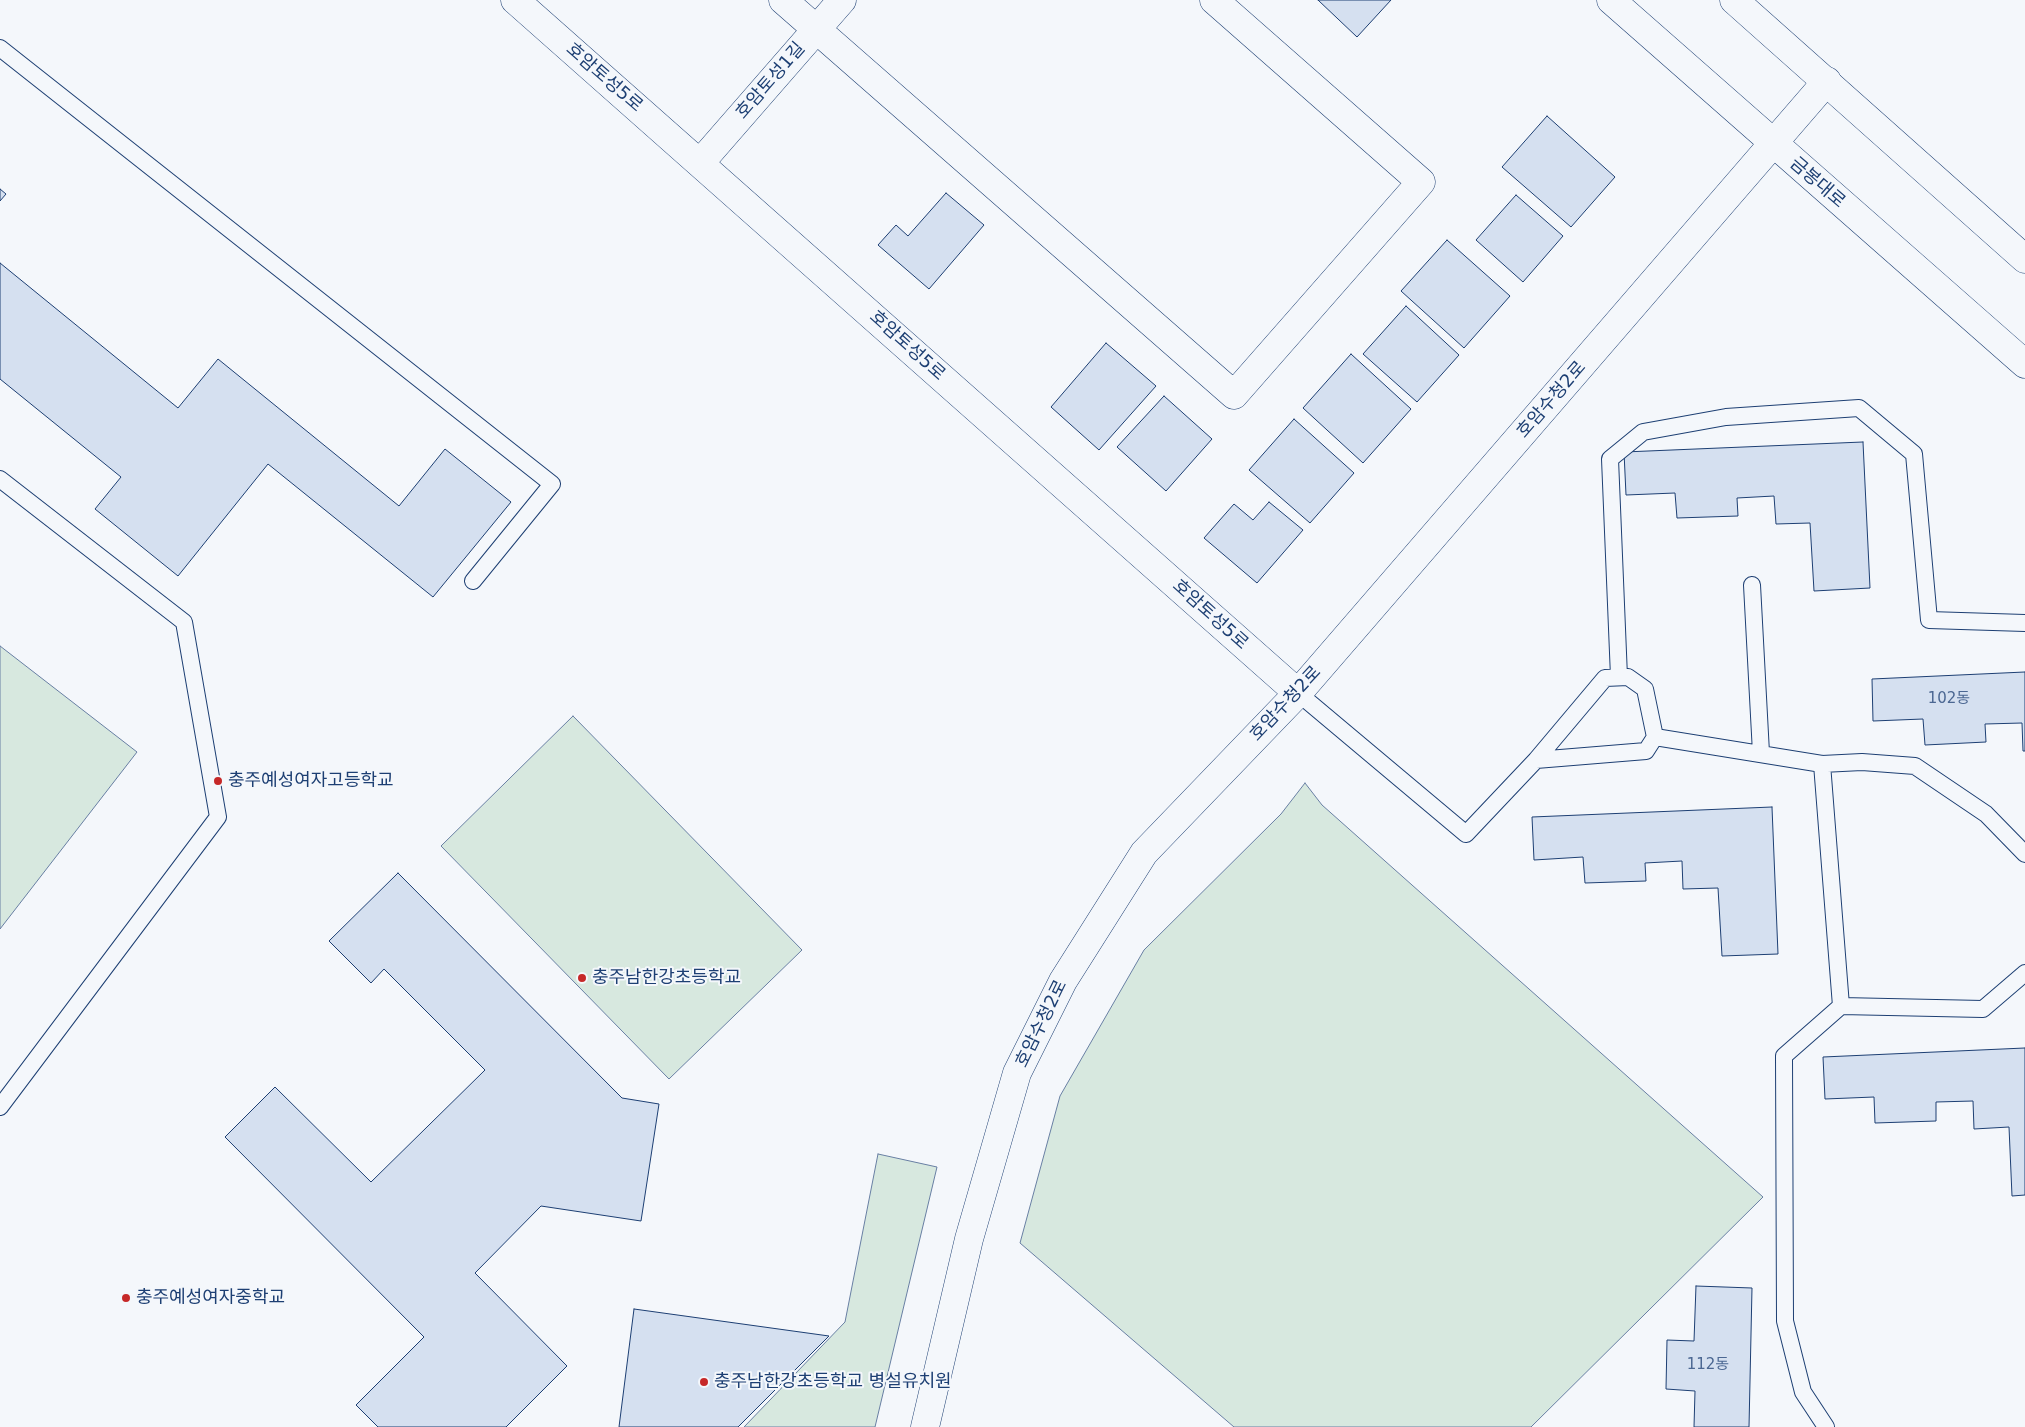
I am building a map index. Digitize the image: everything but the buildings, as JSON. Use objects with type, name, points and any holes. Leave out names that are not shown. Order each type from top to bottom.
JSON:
[{"type":"street","name":"호암토성5로","points":[[516,0],[1298,693]]},
{"type":"street","points":[[783,0],[1234,395],[1421,182],[1214,0]]},
{"type":"street","name":"호암토성1길","points":[[700,163],[842,0]]},
{"type":"street","name":"금봉대로","points":[[1611,0],[2025,364]]},
{"type":"street","points":[[1734,0],[2025,259]]},
{"type":"street","name":"호암수청2로","points":[[925,1427],[969,1239],[1017,1074],[1063,981],[1144,852],[1298,693],[1827,81]]},
{"type":"lane","points":[[0,48],[552,484],[473,581]]},
{"type":"lane","points":[[1619,677],[1610,459],[1643,432],[1726,417],[1859,408],[1914,454],[1929,620],[2025,623]]},
{"type":"lane","points":[[0,479],[184,622],[218,817],[0,1108]]},
{"type":"lane","points":[[1752,585],[1761,753]]},
{"type":"lane","points":[[1298,693],[1466,834],[1536,760],[1605,678],[1628,677],[1645,689],[1655,737],[1646,751],[1536,760]]},
{"type":"lane","points":[[1655,737],[1822,764],[1862,762],[1914,766],[1986,814],[2025,854]]},
{"type":"lane","points":[[1822,764],[1841,1006]]},
{"type":"lane","points":[[1826,1427],[1803,1392],[1784,1321],[1784,1056],[1841,1006],[1983,1009],[2025,973]]},
{"type":"shaded area","points":[[0,646],[137,752],[0,929]]},
{"type":"shaded area","points":[[573,716],[802,950],[669,1079],[441,846]]},
{"type":"shaded area","points":[[1305,783],[1322,805],[1763,1197],[1531,1427],[1234,1427],[1020,1243],[1060,1096],[1144,950],[1281,814]]},
{"type":"shaded area","points":[[878,1154],[937,1167],[875,1427],[744,1427],[845,1322]]},
{"type":"place","name":"충주예성여자고등학교","points":[[218,781]]},
{"type":"place","name":"충주남한강초등학교","points":[[582,978]]},
{"type":"place","name":"충주예성여자중학교","points":[[126,1298]]},
{"type":"place","name":"충주남한강초등학교 병설유치원","points":[[704,1382]]}]
